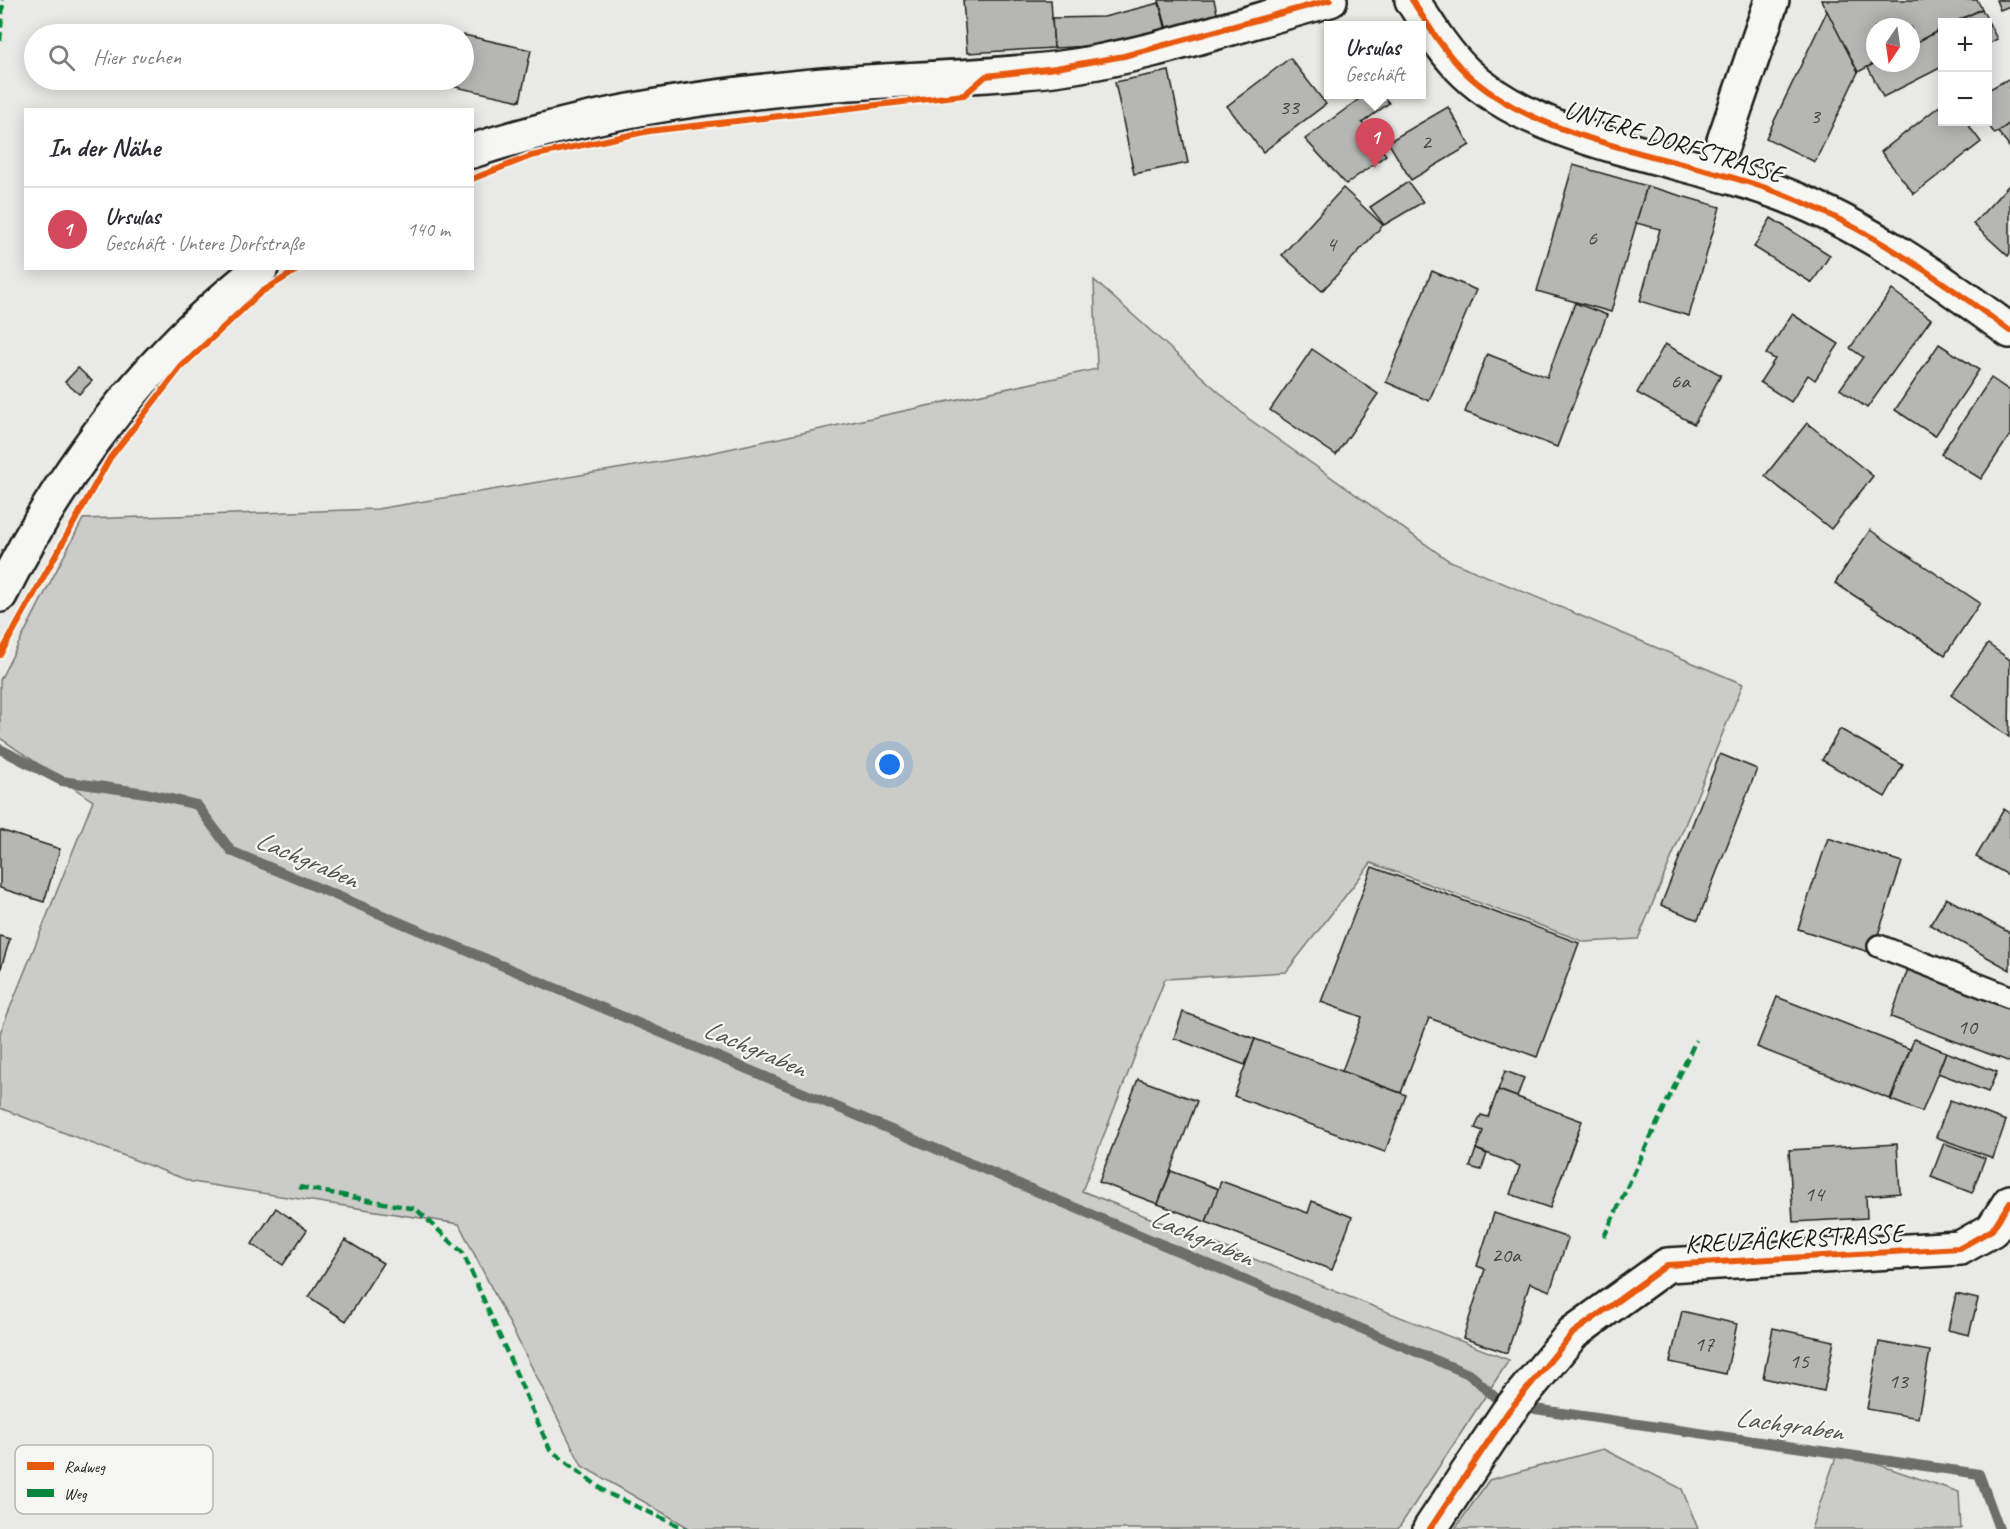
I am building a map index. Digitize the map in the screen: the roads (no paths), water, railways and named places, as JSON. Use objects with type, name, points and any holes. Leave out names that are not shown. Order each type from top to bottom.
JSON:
[{"type":"street","points":[[474,150],[573,121],[671,103],[824,85],[986,76],[1092,62],[1185,41],[1330,0]]},
{"type":"street","name":"UNTERE DORFSTRASSE","points":[[1412,0],[1426,21]]},
{"type":"street","points":[[1714,171],[1772,0]]},
{"type":"street","name":"UNTERE DORFSTRASSE","points":[[1426,22],[1440,43],[1466,73],[1495,96],[1537,120],[1714,171],[1785,195],[1843,222],[1899,253],[2010,331]]},
{"type":"street","points":[[0,595],[57,493],[103,426],[145,377],[195,325],[259,270]]},
{"type":"street","name":"KREUZÄCKERSTRASSE","points":[[1430,1529],[1508,1412],[1573,1333],[1667,1266],[1960,1248],[1992,1230],[2010,1202]]},
{"type":"lane","points":[[1879,946],[2010,997]]},
{"type":"waterway","name":"Lachgraben","points":[[0,749],[62,781],[146,793],[197,805],[231,851],[1471,1375],[1498,1400]]},
{"type":"waterway","name":"Lachgraben","points":[[1535,1409],[1979,1474],[1999,1529]]},
{"type":"place","name":"Ursulas","points":[[1375,168]]}]
